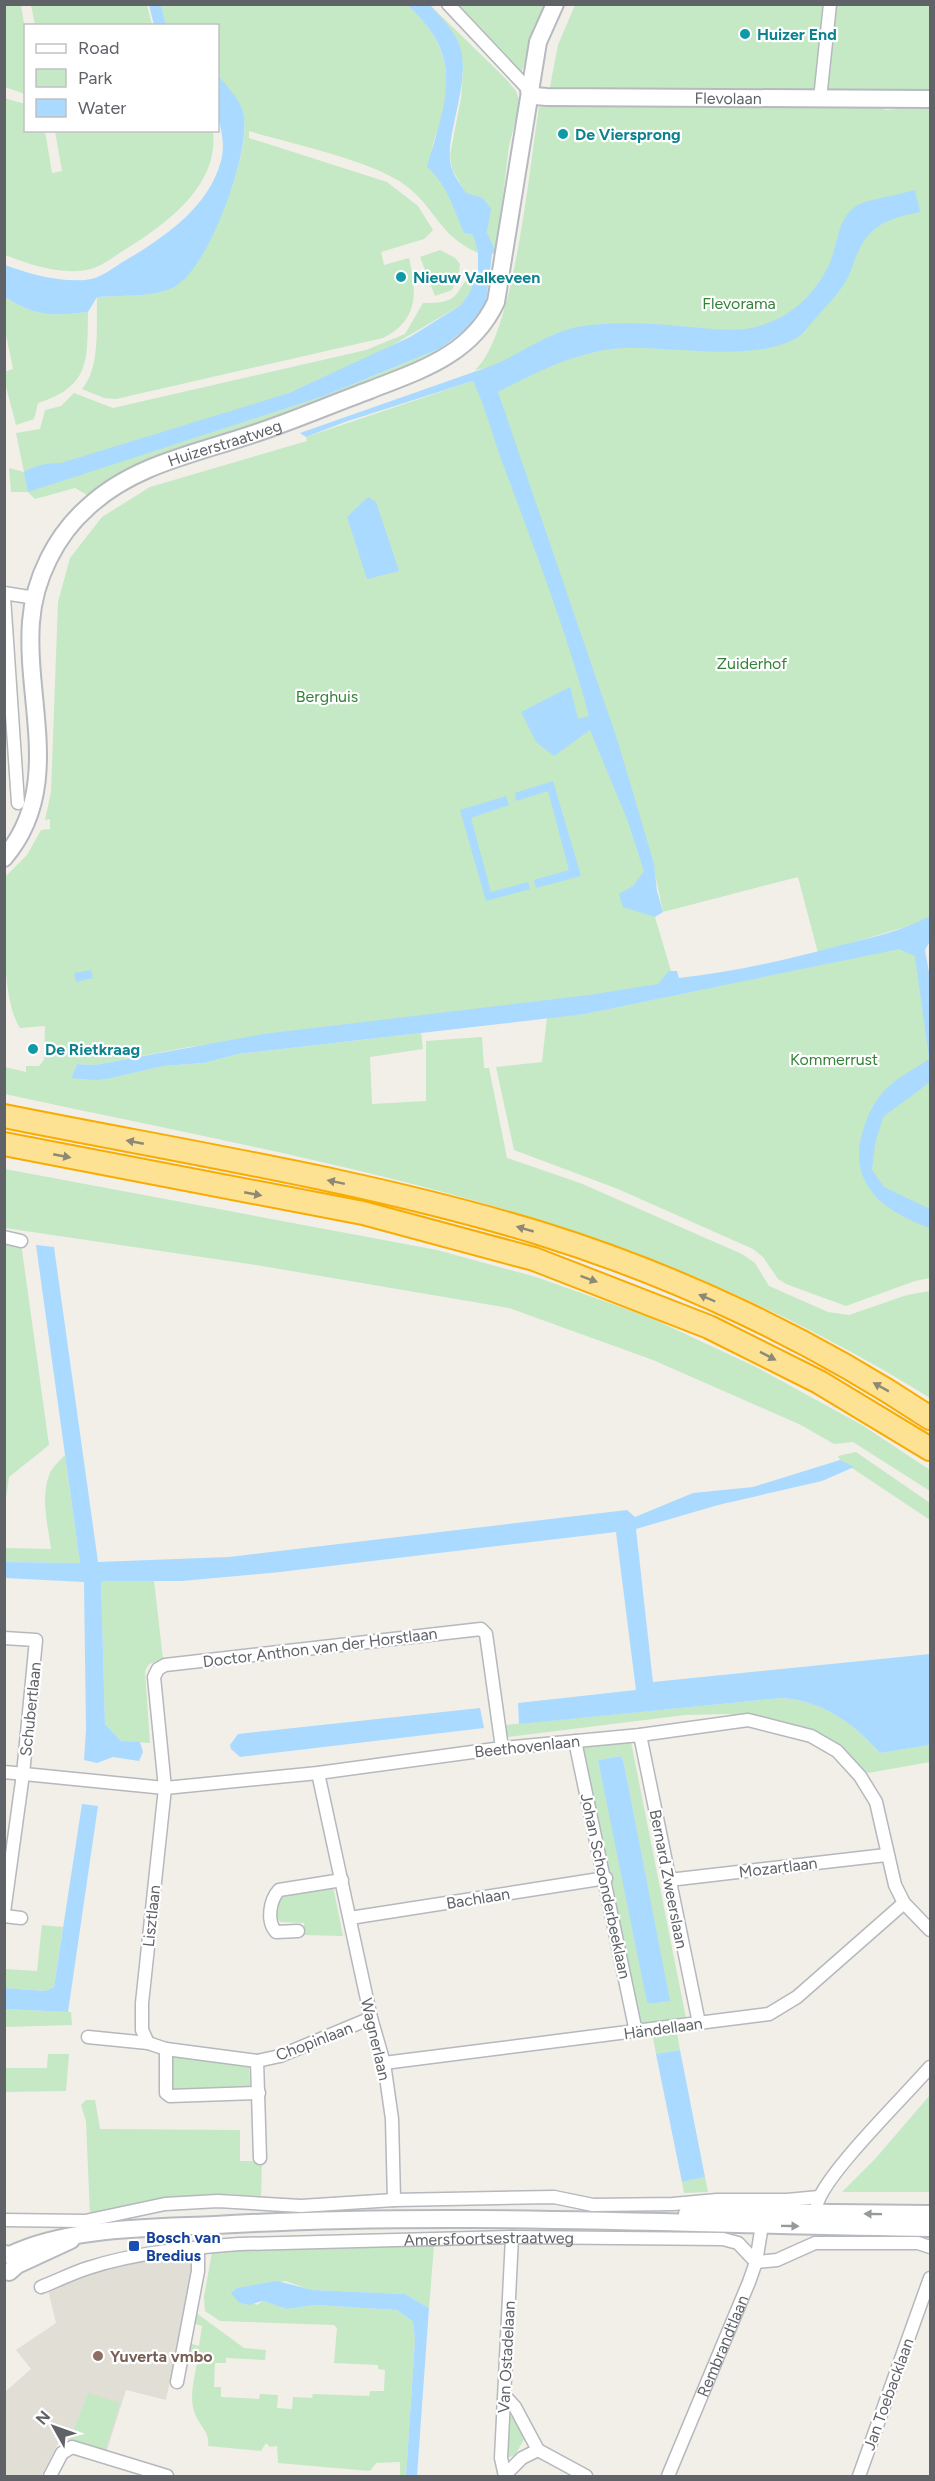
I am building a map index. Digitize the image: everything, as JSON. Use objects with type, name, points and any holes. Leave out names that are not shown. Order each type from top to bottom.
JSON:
[{"type":"highway","points":[[4,1116],[366,1189],[540,1234],[663,1279],[722,1304],[829,1358],[930,1418]]},
{"type":"highway","points":[[4,1144],[363,1213],[534,1259],[710,1327],[819,1382],[930,1449]]},
{"type":"street","points":[[448,4],[529,90]]},
{"type":"street","name":"Huizerstraatweg","points":[[4,858],[27,821],[35,795],[40,744],[31,624],[35,598],[49,560],[65,531],[89,505],[123,481],[150,468],[257,433],[428,368],[479,332],[496,302],[538,42],[555,4]]},
{"type":"street","points":[[820,99],[830,4]]},
{"type":"street","name":"Flevolaan","points":[[529,90],[534,96],[547,97],[930,99]]},
{"type":"street","points":[[18,803],[14,714],[4,595],[35,598]]},
{"type":"street","points":[[14,714],[36,711]]},
{"type":"street","points":[[4,1237],[21,1241]]},
{"type":"street","name":"Doctor Anthon van der Horstlaan","points":[[165,1788],[154,1677],[158,1669],[165,1665],[481,1629],[486,1635],[502,1748]]},
{"type":"street","name":"Schubertlaan","points":[[4,1638],[36,1640],[23,1774]]},
{"type":"street","name":"Beethovenlaan","points":[[4,1772],[165,1788],[318,1773],[502,1748],[640,1735],[748,1720],[811,1736],[837,1750],[860,1776],[876,1802],[886,1855],[895,1885],[904,1903],[930,1930]]},
{"type":"street","name":"Bernard Zweerslaan","points":[[640,1735],[699,2023]]},
{"type":"street","name":"Johan Schoonderbeeklaan","points":[[575,1741],[606,1878],[636,2032]]},
{"type":"street","name":"Wagnerlaan","points":[[318,1773],[371,2019],[384,2064],[392,2119],[394,2200]]},
{"type":"street","points":[[21,1918],[4,1914],[23,1774]]},
{"type":"street","name":"Lisztlaan","points":[[148,2043],[142,2030],[142,2003],[165,1788]]},
{"type":"street","name":"Mozartlaan","points":[[669,1880],[886,1855]]},
{"type":"street","name":"Bachlaan","points":[[350,1918],[606,1878]]},
{"type":"street","points":[[298,1931],[276,1932],[273,1928],[270,1921],[273,1897],[279,1890],[342,1880]]},
{"type":"street","name":"Händellaan","points":[[384,2064],[769,2014],[797,1997],[904,1903]]},
{"type":"street","name":"Chopinlaan","points":[[88,2037],[148,2043],[166,2049],[257,2061],[280,2056],[371,2019]]},
{"type":"street","points":[[166,2049],[166,2093],[170,2096],[259,2094]]},
{"type":"street","name":"Chopinlaan","points":[[257,2061],[260,2158]]},
{"type":"street","points":[[817,2205],[845,2162],[930,2067]]},
{"type":"street","name":"Amersfoortsestraatweg","points":[[4,2220],[85,2221],[165,2205],[218,2201],[301,2206],[394,2200],[554,2196],[593,2205],[673,2204],[717,2200],[787,2200],[817,2205],[930,2214]]},
{"type":"street","name":"Amersfoortsestraatweg","points":[[762,2219],[817,2205]]},
{"type":"street","name":"Amersfoortsestraatweg","points":[[6,2266],[10,2254],[49,2239],[143,2229],[274,2221],[626,2220],[702,2213],[762,2219],[930,2228]]},
{"type":"street","name":"Rembrandtlaan","points":[[668,2476],[756,2262],[762,2219]]},
{"type":"street","name":"Amersfoortsestraatweg","points":[[41,2288],[88,2268],[134,2256],[198,2247],[512,2237],[723,2239],[738,2243],[756,2262]]},
{"type":"street","name":"Van Ostadelaan","points":[[505,2475],[501,2458],[512,2237]]},
{"type":"street","points":[[756,2262],[777,2260],[815,2243],[918,2243],[930,2247]]},
{"type":"street","points":[[177,2382],[198,2271],[198,2247]]},
{"type":"street","name":"Jan Toebacklaan","points":[[859,2476],[930,2278]]},
{"type":"street","points":[[505,2396],[515,2407],[538,2450],[586,2476]]},
{"type":"street","points":[[50,2476],[62,2454],[72,2447],[160,2476]]},
{"type":"street","points":[[505,2475],[522,2458],[538,2450]]},
{"type":"shaded area","name":"Yuverta vmbo","points":[[194,2253],[192,2275],[166,2400],[126,2390],[106,2453],[61,2438],[41,2476],[5,2476],[5,2392],[31,2369],[16,2350],[56,2323],[48,2290],[110,2267]]},
{"type":"green space","points":[[5,4],[21,5],[24,24],[24,94],[5,87]]},
{"type":"green space","points":[[31,5],[147,5],[152,24],[35,24]]},
{"type":"green space","points":[[161,5],[407,5],[429,29],[442,55],[447,84],[446,100],[443,117],[433,143],[432,159],[464,233],[473,235],[478,253],[454,238],[415,194],[390,176],[352,160],[249,131],[249,138],[387,182],[418,206],[433,230],[424,239],[381,252],[384,265],[409,258],[414,294],[409,314],[395,331],[383,338],[116,399],[104,398],[82,389],[88,380],[95,358],[97,297],[164,291],[186,277],[199,259],[224,210],[240,157],[244,118],[240,106],[219,77],[219,24],[166,24]]},
{"type":"green space","points":[[430,5],[506,79],[516,91],[520,102],[509,146],[496,252],[487,232],[490,209],[483,198],[466,194],[452,169],[450,155],[461,98],[463,72]]},
{"type":"green space","points":[[453,5],[550,5],[537,28],[521,74]]},
{"type":"green space","points":[[575,5],[823,5],[814,92],[549,92],[558,45]]},
{"type":"green space","points":[[834,5],[930,5],[930,93],[826,91]]},
{"type":"green space","points":[[4,98],[24,104],[24,132],[45,132],[52,173],[62,171],[55,132],[213,132],[213,151],[208,169],[199,186],[187,201],[158,227],[106,262],[94,268],[72,271],[37,266],[5,255]]},
{"type":"green space","points":[[883,106],[885,110],[897,109],[896,106],[930,106],[930,916],[915,924],[818,953],[798,877],[663,912],[651,855],[643,857],[655,917],[676,988],[189,1047],[94,1065],[77,1064],[71,1078],[111,1078],[164,1066],[204,1063],[238,1054],[421,1033],[423,1049],[370,1057],[372,1104],[426,1101],[426,1041],[482,1037],[484,1068],[489,1068],[507,1158],[580,1183],[742,1254],[755,1263],[769,1286],[828,1312],[849,1315],[907,1295],[930,1291],[930,1398],[834,1343],[735,1294],[580,1233],[463,1197],[398,1180],[5,1094],[5,1067],[26,1072],[26,1066],[39,1066],[44,1060],[45,1026],[20,1028],[9,997],[4,934],[5,877],[27,855],[41,830],[50,829],[50,819],[45,820],[51,792],[58,602],[70,558],[102,517],[150,487],[307,441],[306,437],[473,381],[478,390],[491,367],[475,370],[489,352],[510,287],[525,206],[539,107]]},
{"type":"green space","points":[[440,250],[455,258],[460,264],[459,274],[452,290],[435,296],[420,257]]},
{"type":"green space","points":[[478,270],[470,292],[461,305],[379,353],[289,393],[28,491],[324,396],[441,348],[442,353],[409,371],[202,443],[89,496],[75,488],[35,499],[28,492],[11,492],[9,468],[24,472],[16,433],[40,429],[45,410],[61,406],[74,393],[113,408],[366,350],[405,334],[423,303],[437,303],[453,298]]},
{"type":"green space","points":[[5,297],[16,304],[45,314],[88,312],[86,357],[77,379],[55,396],[38,403],[34,419],[16,425],[4,372],[13,369],[5,330]]},
{"type":"green space","name":"Kommerrust","points":[[914,945],[930,1066],[930,1278],[915,1281],[846,1306],[786,1284],[778,1279],[763,1257],[753,1249],[618,1189],[514,1150],[496,1067],[542,1062],[547,1017],[585,1014]]},
{"type":"green space","points":[[5,1169],[437,1250],[536,1277],[649,1317],[758,1368],[862,1425],[930,1470],[930,1491],[853,1442],[834,1444],[801,1425],[653,1360],[509,1308],[262,1266],[5,1228]]},
{"type":"green space","points":[[4,1241],[21,1243],[49,1445],[9,1477],[6,1498]]},
{"type":"green space","points":[[856,1452],[930,1503],[930,1520],[840,1460],[838,1456]]},
{"type":"green space","points":[[65,1455],[80,1563],[5,1562],[5,1548],[51,1549],[46,1511],[47,1482],[50,1473]]},
{"type":"green space","points":[[101,1581],[154,1581],[163,1659],[149,1664],[145,1671],[150,1743],[121,1741],[105,1724]]},
{"type":"green space","points":[[782,1698],[811,1704],[836,1715],[859,1732],[880,1753],[930,1745],[930,1762],[868,1773],[841,1750],[764,1718],[727,1714],[685,1715],[507,1737],[506,1725]]},
{"type":"green space","points":[[630,1737],[686,2018],[639,2025],[583,1746]],"holes":[[[621,1756],[669,2001],[650,2004],[598,1760]]]},
{"type":"green space","points":[[333,1886],[343,1936],[304,1935],[304,1923],[281,1922],[276,1918],[276,1899],[279,1896]]},
{"type":"green space","points":[[42,1925],[63,1927],[54,1987],[45,1991],[5,1988],[4,1969],[37,1971]]},
{"type":"green space","points":[[5,2009],[71,2012],[72,2025],[5,2027]]},
{"type":"green space","points":[[677,2033],[680,2050],[656,2054],[653,2037]]},
{"type":"green space","points":[[48,2054],[69,2054],[66,2091],[5,2092],[5,2068],[47,2068]]},
{"type":"green space","points":[[171,2054],[249,2065],[250,2085],[247,2089],[171,2089]]},
{"type":"green space","points":[[930,2095],[930,2192],[842,2192],[875,2159]]},
{"type":"green space","points":[[86,2100],[95,2100],[100,2129],[240,2130],[240,2161],[262,2161],[261,2196],[226,2194],[183,2198],[90,2215],[86,2121],[81,2105]]},
{"type":"green space","points":[[705,2177],[708,2192],[684,2193],[682,2182]]},
{"type":"green space","points":[[434,2245],[429,2308],[405,2294],[312,2290],[285,2281],[232,2291],[257,2305],[263,2301],[287,2309],[315,2305],[397,2310],[413,2322],[415,2340],[406,2476],[400,2476],[400,2462],[376,2463],[370,2471],[278,2463],[277,2446],[270,2447],[266,2443],[261,2451],[208,2446],[206,2434],[192,2403],[197,2363],[189,2362],[190,2358],[185,2357],[189,2343],[199,2346],[202,2326],[193,2323],[195,2312],[244,2348],[266,2350],[265,2360],[226,2358],[226,2363],[215,2363],[214,2387],[221,2387],[221,2397],[259,2399],[260,2394],[278,2395],[277,2408],[292,2409],[293,2397],[312,2398],[313,2394],[369,2396],[370,2391],[384,2391],[385,2370],[378,2369],[378,2365],[334,2363],[337,2328],[334,2325],[220,2321],[205,2311],[204,2297],[212,2252],[240,2247]]},
{"type":"green space","points":[[88,2393],[120,2403],[105,2451],[70,2440]]},
{"type":"green space","points":[[514,2415],[526,2436],[515,2455],[509,2457],[505,2454],[507,2418]]},
{"type":"water","points":[[149,5],[161,5],[166,24],[154,24]]},
{"type":"water","points":[[407,5],[430,5],[444,20],[461,50],[462,81],[450,144],[450,158],[453,172],[466,193],[483,198],[491,209],[487,232],[496,252],[492,254],[486,302],[474,323],[441,348],[324,396],[28,492],[24,472],[33,468],[61,463],[289,393],[410,337],[461,305],[470,292],[478,270],[478,253],[473,235],[464,233],[444,189],[434,173],[427,167],[445,100],[444,61],[438,43],[426,24]]},
{"type":"water","points":[[219,76],[243,111],[244,134],[240,157],[224,210],[213,235],[187,276],[174,287],[156,293],[97,297],[88,312],[64,314],[35,312],[5,297],[5,265],[54,279],[85,280],[95,278],[152,244],[182,221],[206,194],[221,161],[223,142],[219,116]]},
{"type":"water","points":[[915,190],[920,212],[885,222],[865,239],[842,286],[798,337],[780,345],[737,351],[642,348],[605,350],[573,358],[498,392],[618,742],[654,864],[657,891],[663,912],[655,917],[623,907],[619,894],[633,886],[644,871],[627,819],[590,730],[554,756],[536,742],[521,712],[570,687],[578,719],[589,716],[551,593],[473,381],[345,422],[306,437],[300,433],[488,367],[546,338],[570,329],[631,323],[735,330],[768,323],[796,307],[818,284],[829,265],[842,224],[851,210],[862,203]]},
{"type":"water","points":[[368,497],[376,502],[399,571],[367,579],[347,517]]},
{"type":"water","points":[[553,781],[581,876],[536,888],[534,880],[569,870],[548,791],[516,801],[515,793]]},
{"type":"water","points":[[506,796],[509,805],[471,818],[491,892],[528,882],[530,889],[486,901],[460,810]]},
{"type":"water","points":[[930,916],[930,941],[925,950],[930,978],[930,1082],[883,1117],[875,1144],[872,1170],[884,1187],[930,1209],[930,1228],[897,1213],[883,1203],[864,1179],[860,1164],[859,1147],[864,1127],[877,1099],[894,1082],[929,1059],[915,956],[899,949],[585,1014],[238,1054],[204,1063],[164,1066],[97,1080],[71,1078],[77,1064],[94,1065],[264,1034],[589,995],[658,984],[669,971],[677,971],[679,978],[740,969],[874,937]]},
{"type":"water","points":[[91,970],[93,978],[76,982],[74,973]]},
{"type":"water","points":[[36,1245],[54,1247],[98,1562],[229,1557],[627,1510],[635,1517],[693,1493],[753,1487],[840,1460],[854,1467],[822,1481],[718,1505],[636,1529],[653,1682],[930,1654],[930,1745],[880,1753],[859,1732],[836,1715],[811,1704],[782,1698],[519,1724],[518,1703],[636,1690],[616,1532],[280,1572],[182,1581],[101,1581],[105,1724],[121,1741],[140,1742],[143,1752],[139,1761],[113,1757],[97,1763],[84,1760],[86,1730],[84,1582],[5,1578],[5,1562],[80,1563]]},
{"type":"water","points":[[480,1708],[484,1728],[240,1757],[230,1745],[238,1734]]},
{"type":"water","points":[[621,1756],[670,2001],[650,2004],[647,2002],[598,1760]]},
{"type":"water","points":[[82,1804],[98,1806],[68,2012],[5,2009],[5,1988],[45,1991],[54,1987]]},
{"type":"water","points":[[680,2050],[705,2177],[682,2182],[656,2054]]},
{"type":"water","points":[[277,2281],[313,2290],[405,2294],[429,2308],[417,2476],[406,2476],[415,2340],[413,2322],[397,2310],[315,2305],[287,2309],[263,2301],[249,2305],[238,2302],[231,2293],[237,2288]]},
{"type":"place","name":"Huizer End","points":[[745,34]]},
{"type":"place","name":"De Viersprong","points":[[563,134]]},
{"type":"place","name":"Nieuw Valkeveen","points":[[401,277]]},
{"type":"place","name":"De Rietkraag","points":[[33,1049]]},
{"type":"place","name":"Bosch van Bredius","points":[[134,2246]]},
{"type":"place","name":"Yuverta vmbo","points":[[98,2356]]},
{"type":"park label","name":"Flevorama","points":[[739,303]]},
{"type":"park label","name":"Zuiderhof","points":[[752,663]]},
{"type":"park label","name":"Berghuis","points":[[327,696]]}]
